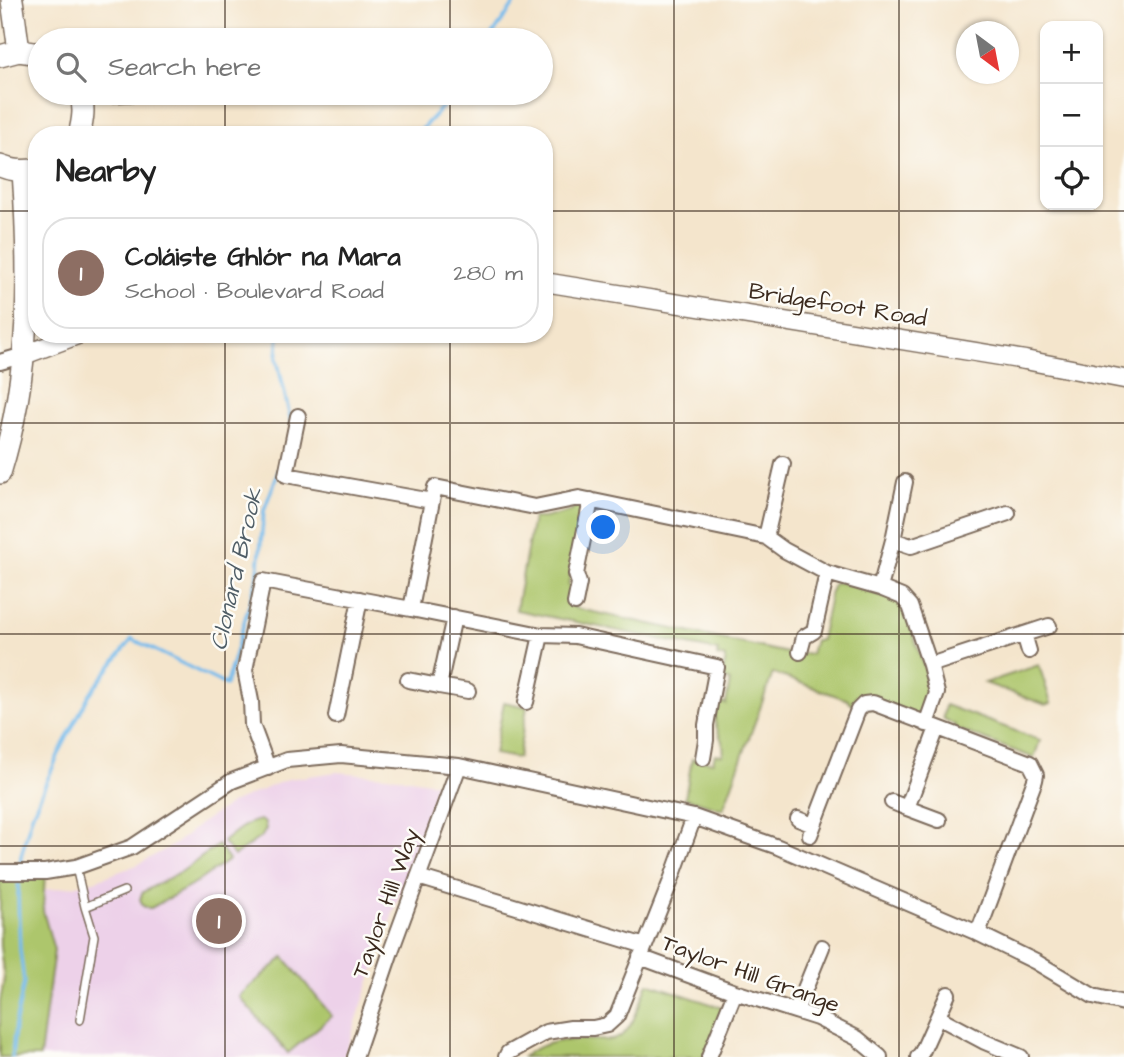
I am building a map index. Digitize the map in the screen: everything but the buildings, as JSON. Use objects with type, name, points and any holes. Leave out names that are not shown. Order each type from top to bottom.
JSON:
[{"type":"main road","points":[[12,0],[9,54],[28,54]]},
{"type":"main road","points":[[81,126],[82,105]]},
{"type":"main road","points":[[0,166],[9,170],[28,170]]},
{"type":"main road","points":[[0,473],[16,413],[24,355],[28,244]]},
{"type":"street","name":"Bridgefoot Road","points":[[553,283],[968,350],[1124,379]]},
{"type":"street","points":[[0,362],[56,343]]},
{"type":"street","points":[[298,416],[286,475],[432,501]]},
{"type":"street","points":[[766,537],[783,464]]},
{"type":"street","points":[[880,588],[905,482]]},
{"type":"street","points":[[411,609],[435,487],[534,507],[573,498],[591,500],[766,537],[827,573],[880,588],[902,597],[910,606],[937,693],[931,726],[907,808]]},
{"type":"street","points":[[575,603],[579,583],[576,575],[591,500]]},
{"type":"street","points":[[892,540],[911,545],[1008,513]]},
{"type":"street","points":[[800,652],[804,637],[814,631],[827,573]]},
{"type":"street","points":[[268,768],[252,725],[245,670],[263,581],[541,635],[575,636],[717,667],[706,726],[700,739],[703,758]]},
{"type":"street","points":[[336,716],[360,599]]},
{"type":"street","points":[[439,686],[454,617]]},
{"type":"street","points":[[930,665],[1049,626]]},
{"type":"street","points":[[526,702],[541,635]]},
{"type":"street","points":[[1024,635],[1029,651]]},
{"type":"street","points":[[408,680],[468,691]]},
{"type":"street","points":[[798,819],[812,830],[858,710],[869,703],[1030,764],[1036,775],[978,933]]},
{"type":"street","points":[[4,872],[46,872],[76,867],[132,847],[232,781],[287,761],[341,755],[459,766],[694,817],[778,847],[978,933],[1037,962],[1093,996],[1124,1003]]},
{"type":"street","name":"Taylor Hill Way","points":[[355,1057],[459,766]]},
{"type":"street","points":[[892,802],[939,820]]},
{"type":"street","name":"Taylor Hill Grange","points":[[506,1057],[508,1053],[546,1032],[607,1025],[617,1016],[694,817]]},
{"type":"street","points":[[418,877],[642,952]]},
{"type":"street","points":[[796,1011],[822,947]]},
{"type":"street","name":"Taylor Hill Grange","points":[[642,952],[735,992],[817,1018],[857,1038],[880,1057]]},
{"type":"street","points":[[709,1057],[735,992]]},
{"type":"street","points":[[918,1057],[948,994]]},
{"type":"street","points":[[937,1017],[1021,1057]]},
{"type":"lane","points":[[76,867],[94,936],[80,1020]]},
{"type":"lane","points":[[85,907],[124,891]]},
{"type":"shaded area","points":[[336,772],[435,783],[434,793],[344,1057],[40,1057],[54,950],[43,911],[44,890],[94,881],[137,865],[175,844],[205,820],[234,802],[288,779]]},
{"type":"green space","points":[[577,505],[582,508],[583,513],[568,586],[573,587],[574,608],[797,655],[811,654],[815,640],[821,640],[832,586],[839,582],[899,601],[903,605],[932,690],[925,711],[919,715],[855,706],[848,700],[773,673],[723,809],[685,798],[692,759],[713,762],[715,754],[723,755],[715,720],[718,702],[726,704],[730,681],[722,678],[726,658],[717,656],[718,651],[516,610],[533,518],[572,511]]},
{"type":"green space","points":[[1039,665],[1051,703],[1046,705],[985,683]]},
{"type":"green space","points":[[504,702],[527,707],[518,758],[494,754]]},
{"type":"green space","points":[[945,705],[1040,740],[1034,758],[954,728],[955,725],[943,717]]},
{"type":"green space","points":[[260,820],[265,823],[266,829],[262,836],[234,856],[223,842],[245,825]]},
{"type":"green space","points":[[218,845],[229,860],[191,886],[151,908],[143,906],[140,899],[143,892],[184,870]]},
{"type":"green space","points":[[0,872],[45,872],[43,911],[54,950],[40,1057],[0,1057],[0,1002],[4,979],[0,946]]},
{"type":"green space","points":[[284,957],[332,1016],[288,1053],[239,996]]},
{"type":"green space","points":[[648,983],[726,1009],[705,1057],[523,1057],[539,1047],[557,1042],[618,1038],[626,1032],[634,1019]]},
{"type":"waterway","name":"Clonard Brook","points":[[497,28],[517,0]]},
{"type":"waterway","name":"Clonard Brook","points":[[424,126],[444,105]]},
{"type":"waterway","name":"Clonard Brook","points":[[278,343],[277,359],[291,422]]},
{"type":"waterway","name":"Clonard Brook","points":[[20,869],[32,815],[60,751],[89,695],[132,639],[226,685],[258,574],[264,510],[282,462]]},
{"type":"waterway","name":"Clonard Brook","points":[[12,1057],[24,982],[20,950],[19,877]]},
{"type":"place","name":"Coláiste Ghlór na Mara","points":[[219,921]]}]
